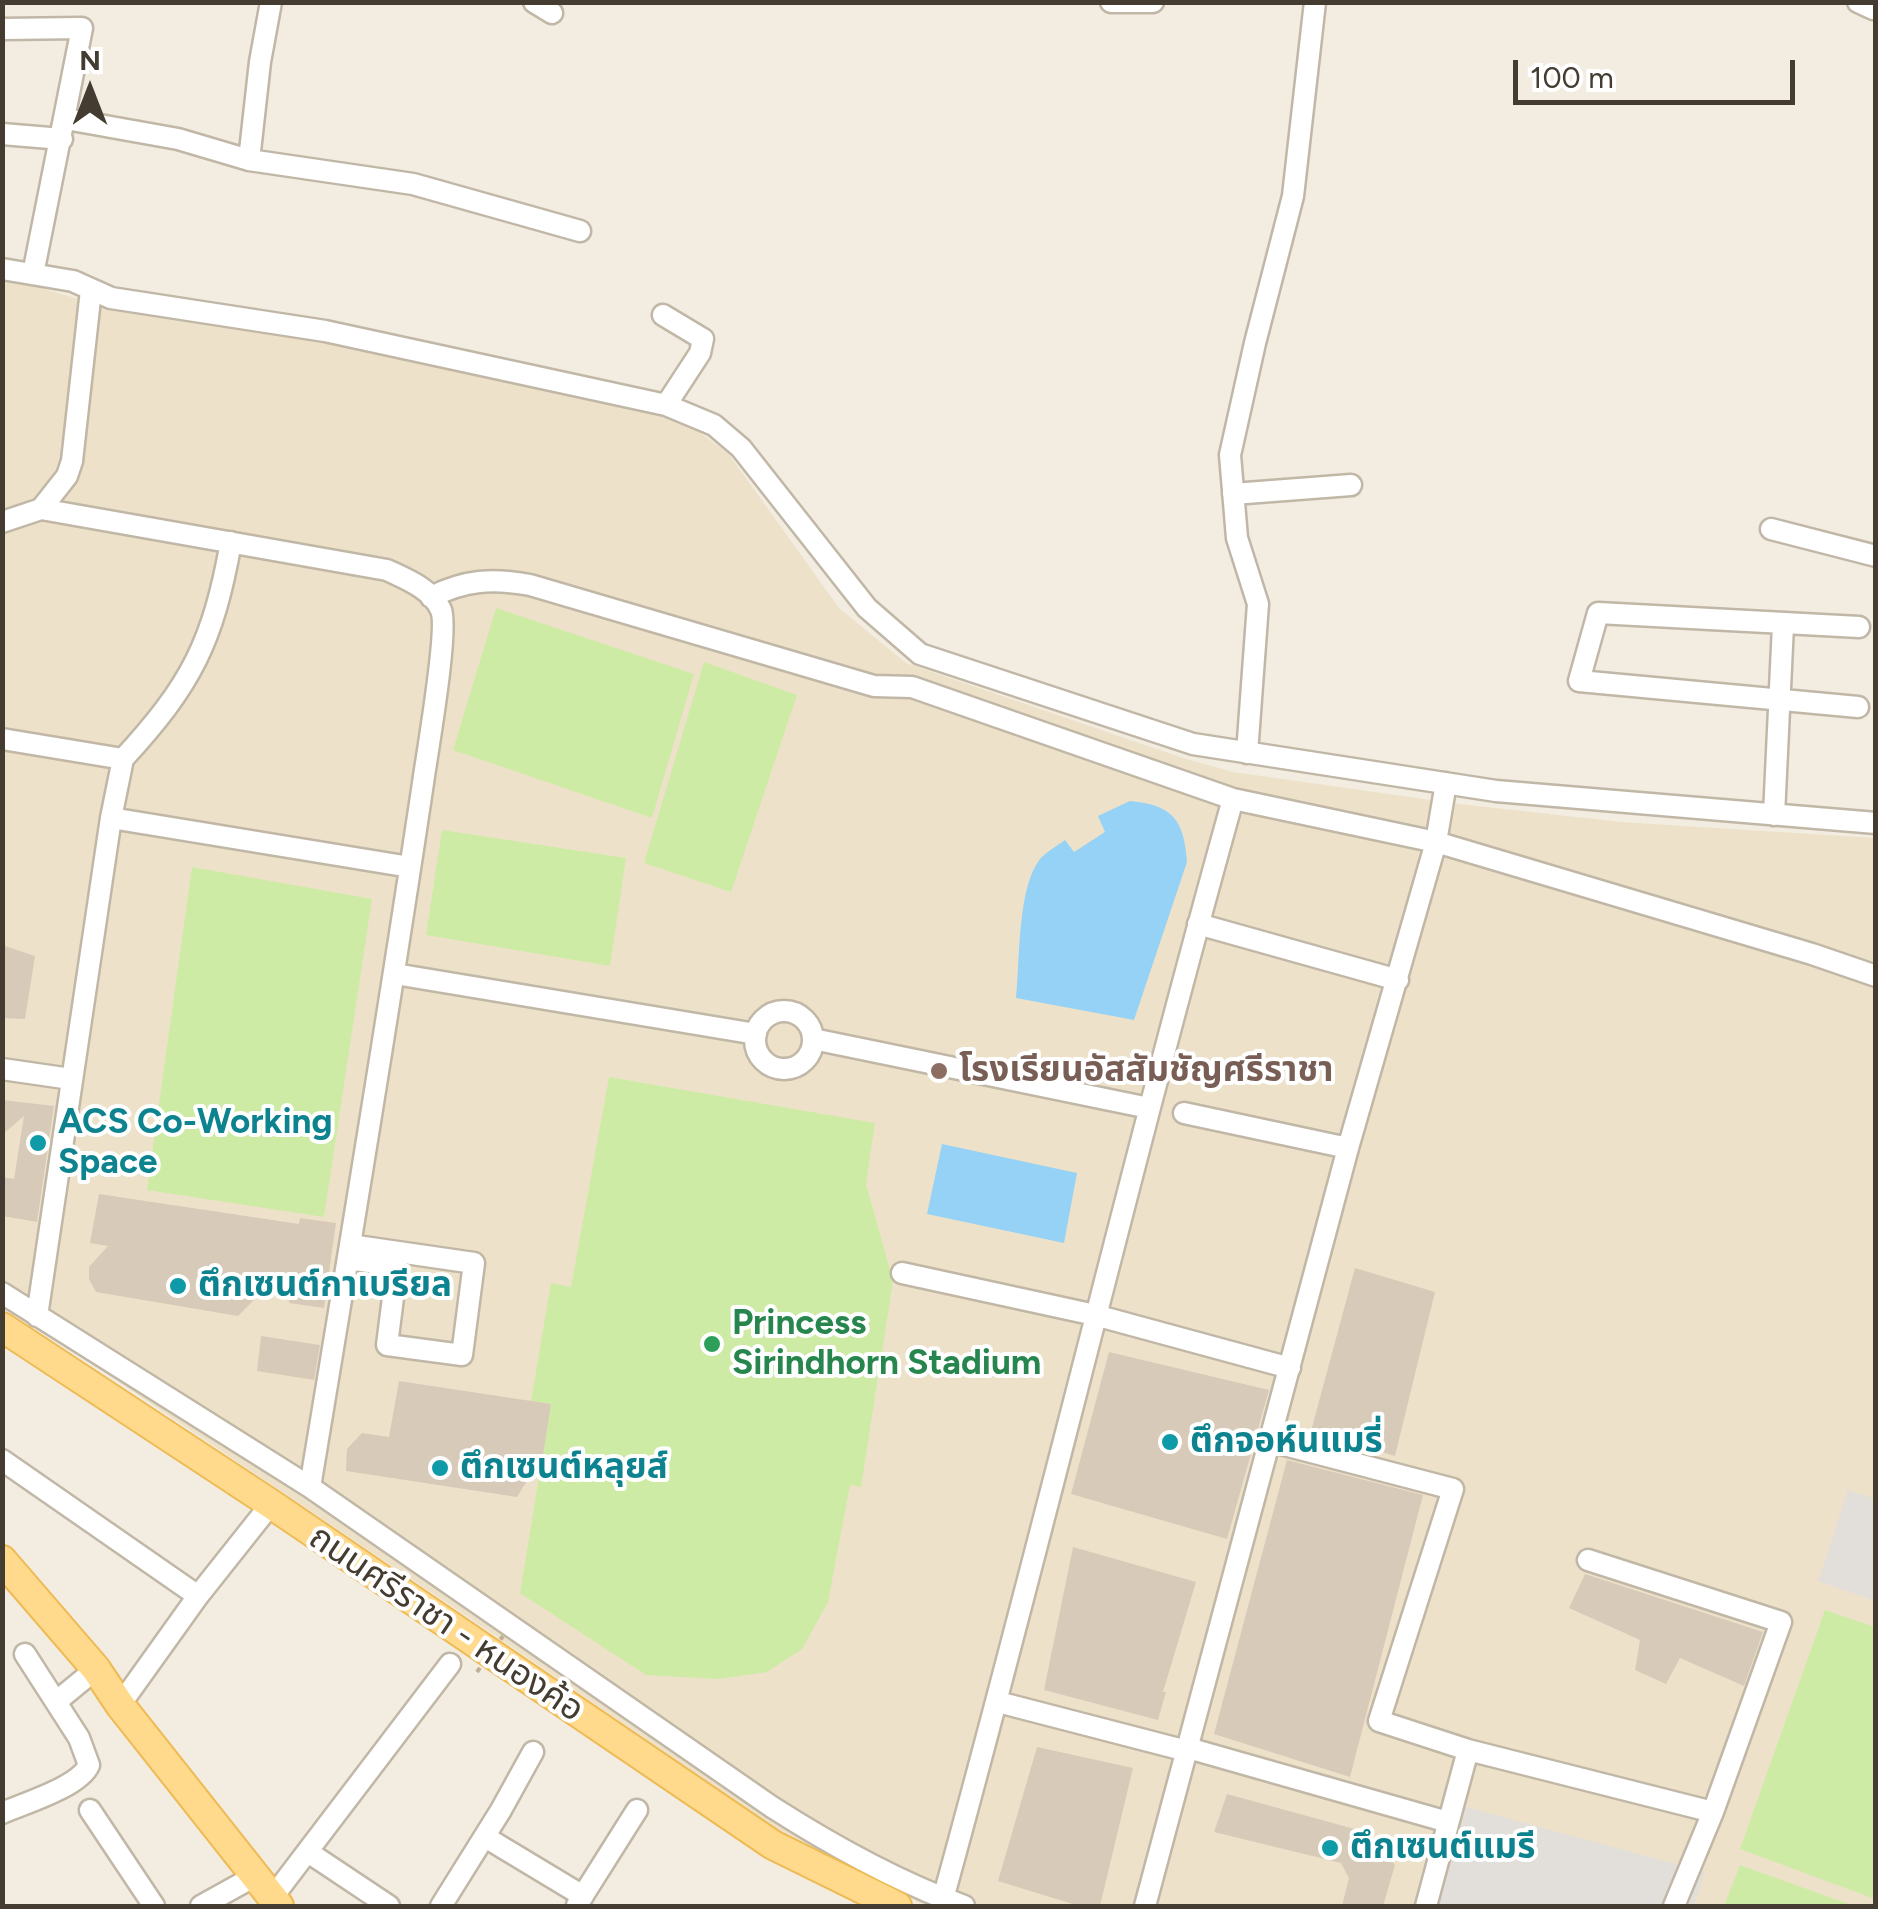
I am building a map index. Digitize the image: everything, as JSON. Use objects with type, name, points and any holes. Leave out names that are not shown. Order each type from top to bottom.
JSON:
[{"type":"main road","name":"ถนนศรีราชา - หนองค้อ","points":[[2,1327],[271,1504],[773,1845],[896,1906]]},
{"type":"main road","points":[[2,1560],[96,1669],[269,1894]]},
{"type":"street","points":[[249,160],[271,2]]},
{"type":"street","points":[[1111,2],[1153,2]]},
{"type":"street","points":[[1247,753],[1258,604],[1237,538],[1230,455],[1294,196],[1315,2]]},
{"type":"street","points":[[2,29],[82,28],[34,274]]},
{"type":"street","points":[[2,134],[64,129],[178,139],[249,160],[413,184],[580,231]]},
{"type":"street","points":[[2,269],[73,281],[111,298],[325,331],[666,405],[714,425],[741,448],[867,608],[920,654],[1193,744],[1496,791],[1876,822]]},
{"type":"street","points":[[41,510],[67,476],[72,461],[91,290]]},
{"type":"street","points":[[663,314],[703,339],[700,354],[666,405]]},
{"type":"street","points":[[1233,494],[1350,485]]},
{"type":"street","points":[[2,522],[41,510],[387,570],[431,596],[442,612],[443,633],[395,974],[310,1487]]},
{"type":"street","points":[[1771,529],[1876,556]]},
{"type":"street","points":[[36,1316],[123,759],[153,726],[201,654],[220,604],[232,542]]},
{"type":"street","points":[[431,596],[456,584],[477,580],[530,585],[874,686],[912,687],[1233,799],[1436,842],[1876,976]]},
{"type":"street","points":[[1858,706],[1579,681],[1598,613],[1859,628]]},
{"type":"street","points":[[1774,816],[1783,625]]},
{"type":"street","points":[[2,739],[123,759]]},
{"type":"street","points":[[1145,1906],[1348,1148],[1436,842],[1446,784]]},
{"type":"street","points":[[943,1898],[998,1702],[1095,1315],[1233,799]]},
{"type":"street","points":[[111,818],[410,866]]},
{"type":"street","points":[[1198,924],[1398,980]]},
{"type":"street","points":[[395,974],[756,1034]]},
{"type":"street","points":[[782,1011],[806,1022],[813,1039],[808,1058],[782,1069],[772,1067],[758,1054],[756,1034],[765,1018],[782,1011]]},
{"type":"street","points":[[813,1039],[1149,1108]]},
{"type":"street","points":[[2,1069],[71,1079]]},
{"type":"street","points":[[1184,1113],[1348,1148]]},
{"type":"street","points":[[349,1252],[474,1263],[462,1355],[387,1345],[396,1266],[349,1252]]},
{"type":"street","points":[[902,1273],[1095,1315],[1290,1368]]},
{"type":"street","points":[[2,1293],[310,1487],[821,1839],[964,1906]]},
{"type":"street","points":[[1269,1441],[1453,1488],[1379,1721],[1468,1750],[1713,1812]]},
{"type":"street","points":[[2,1460],[198,1596]]},
{"type":"street","points":[[120,1705],[198,1596],[271,1504]]},
{"type":"street","points":[[1588,1560],[1781,1622],[1713,1812],[1674,1906]]},
{"type":"street","points":[[2,1813],[71,1784],[85,1774],[89,1759],[25,1654]]},
{"type":"street","points":[[200,1906],[269,1894],[308,1852],[450,1664]]},
{"type":"street","points":[[57,1701],[96,1669]]},
{"type":"street","points":[[998,1702],[1188,1749],[1448,1822]]},
{"type":"street","points":[[1426,1906],[1468,1750]]},
{"type":"street","points":[[441,1906],[532,1752]]},
{"type":"street","points":[[90,1810],[154,1906]]},
{"type":"street","points":[[485,1837],[580,1901],[636,1810]]},
{"type":"street","points":[[308,1852],[389,1906]]},
{"type":"path","points":[[477,1672],[503,1636]]},
{"type":"shaded area","name":"โรงเรียนอัสสัมชัญศรีราชา","points":[[2,277],[96,304],[308,337],[658,415],[699,432],[728,453],[839,608],[906,663],[1186,759],[1233,772],[1459,804],[1621,822],[1875,838],[1875,1906],[927,1906],[816,1856],[3,1304]]},
{"type":"shaded area","points":[[1848,1490],[1875,1499],[1875,1601],[1818,1581]]},
{"type":"shaded area","points":[[1466,1807],[1705,1872],[1694,1906],[1437,1906]]},
{"type":"green space","points":[[496,608],[694,674],[652,818],[453,750]]},
{"type":"green space","points":[[704,662],[797,695],[731,892],[644,863]]},
{"type":"green space","points":[[442,830],[626,858],[610,966],[426,935]]},
{"type":"green space","points":[[192,867],[372,899],[324,1217],[147,1190]]},
{"type":"green space","name":"Princess Sirindhorn Stadium","points":[[609,1077],[875,1123],[866,1184],[893,1281],[861,1487],[850,1485],[828,1602],[802,1649],[767,1672],[718,1679],[646,1675],[520,1593],[551,1404],[531,1401],[551,1283],[571,1287]]},
{"type":"green space","points":[[1825,1610],[1875,1627],[1875,1899],[1740,1849]]},
{"type":"green space","points":[[1740,1865],[1854,1906],[1724,1906]]},
{"type":"water","points":[[1130,801],[1157,806],[1174,817],[1183,835],[1187,862],[1134,1020],[1016,998],[1023,906],[1042,856],[1065,840],[1074,852],[1105,832],[1098,816]]},
{"type":"water","points":[[942,1144],[1077,1173],[1064,1243],[927,1214]]},
{"type":"building","points":[[2,945],[35,956],[25,1019],[2,1018]]},
{"type":"building","points":[[2,1100],[54,1106],[37,1222],[2,1216],[2,1177],[14,1179],[24,1116],[2,1135]]},
{"type":"building","points":[[99,1194],[299,1224],[300,1218],[336,1223],[324,1308],[289,1303],[291,1288],[267,1287],[238,1316],[96,1292],[89,1279],[89,1267],[108,1246],[90,1243]]},
{"type":"building","points":[[1355,1268],[1435,1292],[1395,1456],[1311,1431]]},
{"type":"building","points":[[261,1336],[320,1345],[314,1380],[257,1371]]},
{"type":"building","name":"ตึกจอห์นแมรี่","points":[[1109,1352],[1269,1390],[1227,1539],[1071,1494]]},
{"type":"building","points":[[399,1381],[551,1404],[543,1455],[517,1497],[346,1471],[347,1449],[362,1433],[389,1437]]},
{"type":"building","points":[[1287,1460],[1423,1495],[1350,1777],[1214,1734]]},
{"type":"building","points":[[1073,1547],[1196,1582],[1158,1720],[1044,1690]]},
{"type":"building","points":[[1585,1574],[1763,1632],[1744,1686],[1680,1658],[1666,1684],[1635,1670],[1640,1640],[1569,1608]]},
{"type":"building","points":[[1037,1747],[1133,1768],[1100,1906],[1079,1906],[998,1881]]},
{"type":"building","name":"ตึกเซนต์แมรี","points":[[1227,1794],[1369,1833],[1395,1865],[1383,1906],[1342,1906],[1349,1878],[1341,1863],[1214,1832]]},
{"type":"place","name":"โรงเรียนอัสสัมชัญศรีราชา","points":[[939,1071]]},
{"type":"place","name":"ACS Co-Working Space","points":[[38,1143]]},
{"type":"place","name":"ตึกเซนต์กาเบรียล","points":[[178,1286]]},
{"type":"place","name":"Princess Sirindhorn Stadium","points":[[712,1344]]},
{"type":"place","name":"ตึกจอห์นแมรี่","points":[[1170,1442]]},
{"type":"place","name":"ตึกเซนต์หลุยส์","points":[[440,1468]]},
{"type":"place","name":"ตึกเซนต์แมรี","points":[[1330,1848]]}]
